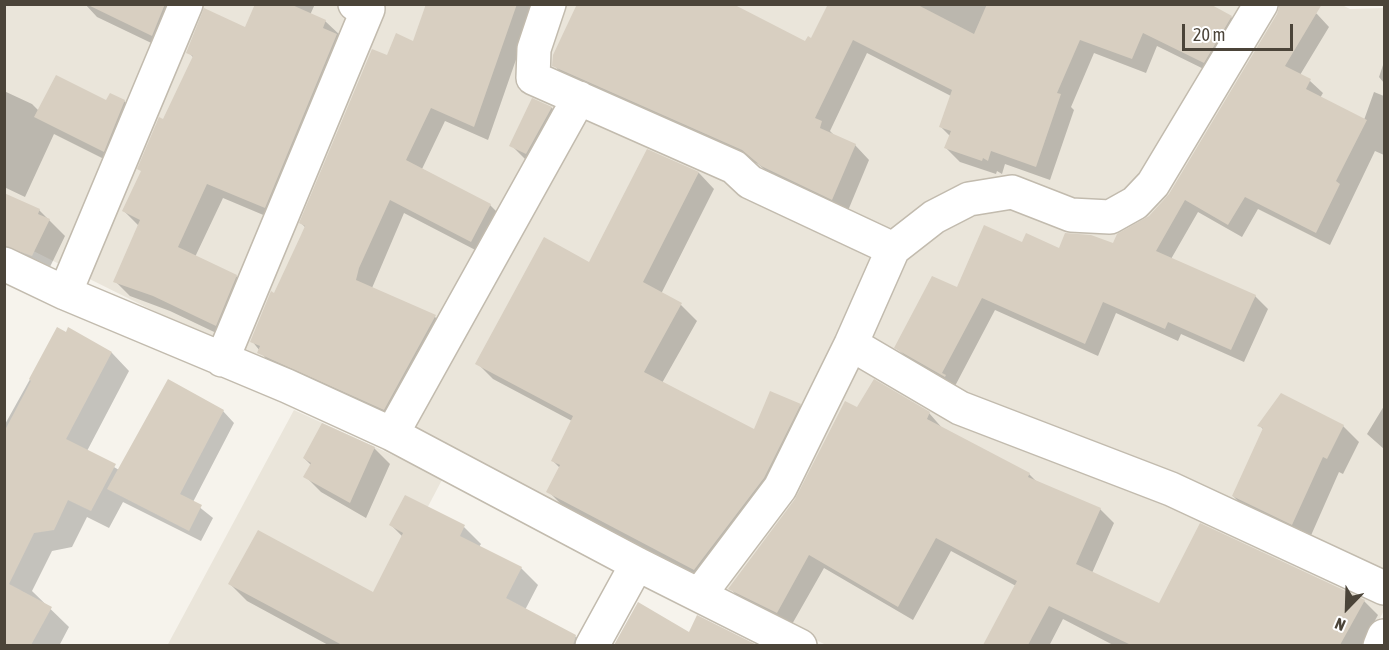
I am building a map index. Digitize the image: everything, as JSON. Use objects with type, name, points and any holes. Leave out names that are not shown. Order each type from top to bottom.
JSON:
[{"type":"street","points":[[65,293],[186,4]]},
{"type":"street","points":[[222,360],[368,9],[355,4]]},
{"type":"street","points":[[549,4],[534,49],[533,78],[734,167],[750,182],[893,249]]},
{"type":"street","points":[[700,594],[780,488],[851,344],[893,249],[934,217],[969,199],[1012,192],[1071,215],[1110,217],[1135,203],[1152,184],[1261,4]]},
{"type":"street","points":[[393,434],[579,98]]},
{"type":"street","points":[[4,264],[65,293],[287,386],[393,434],[637,564],[801,645]]},
{"type":"street","points":[[851,344],[960,408],[1171,489],[1384,588]]},
{"type":"street","points":[[592,645],[637,564]]},
{"type":"street","points":[[1380,645],[1384,636]]},
{"type":"shaded area","points":[[1340,4],[1350,9],[1384,8],[1384,610],[1367,645],[826,645],[5,237],[4,5]]},
{"type":"shaded area","points":[[294,410],[443,478],[355,645],[167,646]]},
{"type":"building","points":[[86,4],[165,4],[152,36]]},
{"type":"building","points":[[255,4],[290,4],[326,20],[323,28],[337,34],[265,208],[207,184],[178,247],[237,275],[216,326],[153,296],[113,282],[140,220],[122,211],[141,171],[137,169],[159,117],[163,119],[193,56],[186,53],[204,8],[245,27]]},
{"type":"building","points":[[426,4],[517,4],[474,127],[431,108],[406,160],[491,204],[471,242],[390,200],[359,268],[356,280],[436,315],[384,410],[257,353],[260,346],[250,342],[271,291],[274,293],[305,226],[299,223],[372,49],[387,55],[396,33],[413,41]]},
{"type":"building","points":[[577,4],[733,4],[805,41],[808,36],[811,38],[828,4],[916,4],[974,34],[987,4],[1210,4],[1232,16],[1204,63],[1143,33],[1132,59],[1080,40],[1057,93],[1061,94],[1036,167],[991,151],[988,161],[983,158],[982,161],[944,148],[951,131],[939,127],[952,90],[853,40],[815,118],[822,121],[820,128],[856,144],[832,200],[761,166],[742,150],[552,66],[553,55]]},
{"type":"building","points":[[1280,4],[1322,4],[1285,66],[1311,79],[1306,89],[1367,120],[1336,181],[1340,184],[1316,233],[1245,197],[1228,225],[1185,200],[1156,251],[1256,295],[1231,350],[1168,322],[1165,329],[1103,302],[1085,344],[982,298],[942,373],[946,375],[945,377],[894,348],[932,276],[957,287],[984,225],[1022,242],[1026,233],[1059,248],[1065,233],[1091,235],[1113,243],[1117,234],[1149,216],[1169,194],[1277,14]]},
{"type":"building","points":[[56,75],[106,100],[110,93],[125,100],[104,152],[34,117]]},
{"type":"building","points":[[532,98],[552,107],[526,154],[509,146]]},
{"type":"building","points":[[647,149],[699,172],[643,282],[682,303],[644,372],[754,429],[770,391],[801,404],[764,478],[694,570],[546,492],[560,465],[551,461],[573,416],[475,364],[544,237],[589,262]]},
{"type":"building","points":[[4,193],[40,209],[38,214],[50,219],[32,256],[4,246]]},
{"type":"building","points":[[57,327],[66,332],[68,327],[112,352],[66,439],[116,464],[91,511],[68,500],[54,530],[34,533],[9,584],[52,607],[31,645],[4,645],[4,432]]},
{"type":"building","points":[[168,379],[224,410],[180,494],[202,505],[189,531],[107,489]]},
{"type":"building","points":[[874,379],[930,412],[927,419],[1030,473],[1028,477],[1101,508],[1076,564],[1159,603],[1200,523],[1365,600],[1340,645],[1131,645],[1049,606],[1028,645],[983,645],[1017,581],[936,538],[898,607],[809,555],[777,613],[728,589],[795,499],[845,401],[857,407]]},
{"type":"building","points":[[1281,393],[1344,425],[1327,459],[1323,457],[1292,525],[1232,496],[1263,428],[1257,426]]},
{"type":"building","points":[[322,423],[375,447],[350,503],[303,477],[311,463],[303,458]]},
{"type":"building","points":[[405,495],[465,525],[460,536],[522,567],[506,598],[576,635],[573,645],[342,645],[228,584],[258,530],[373,592],[403,533],[389,525]]},
{"type":"building","points":[[638,602],[689,632],[697,615],[757,645],[614,645]]}]
